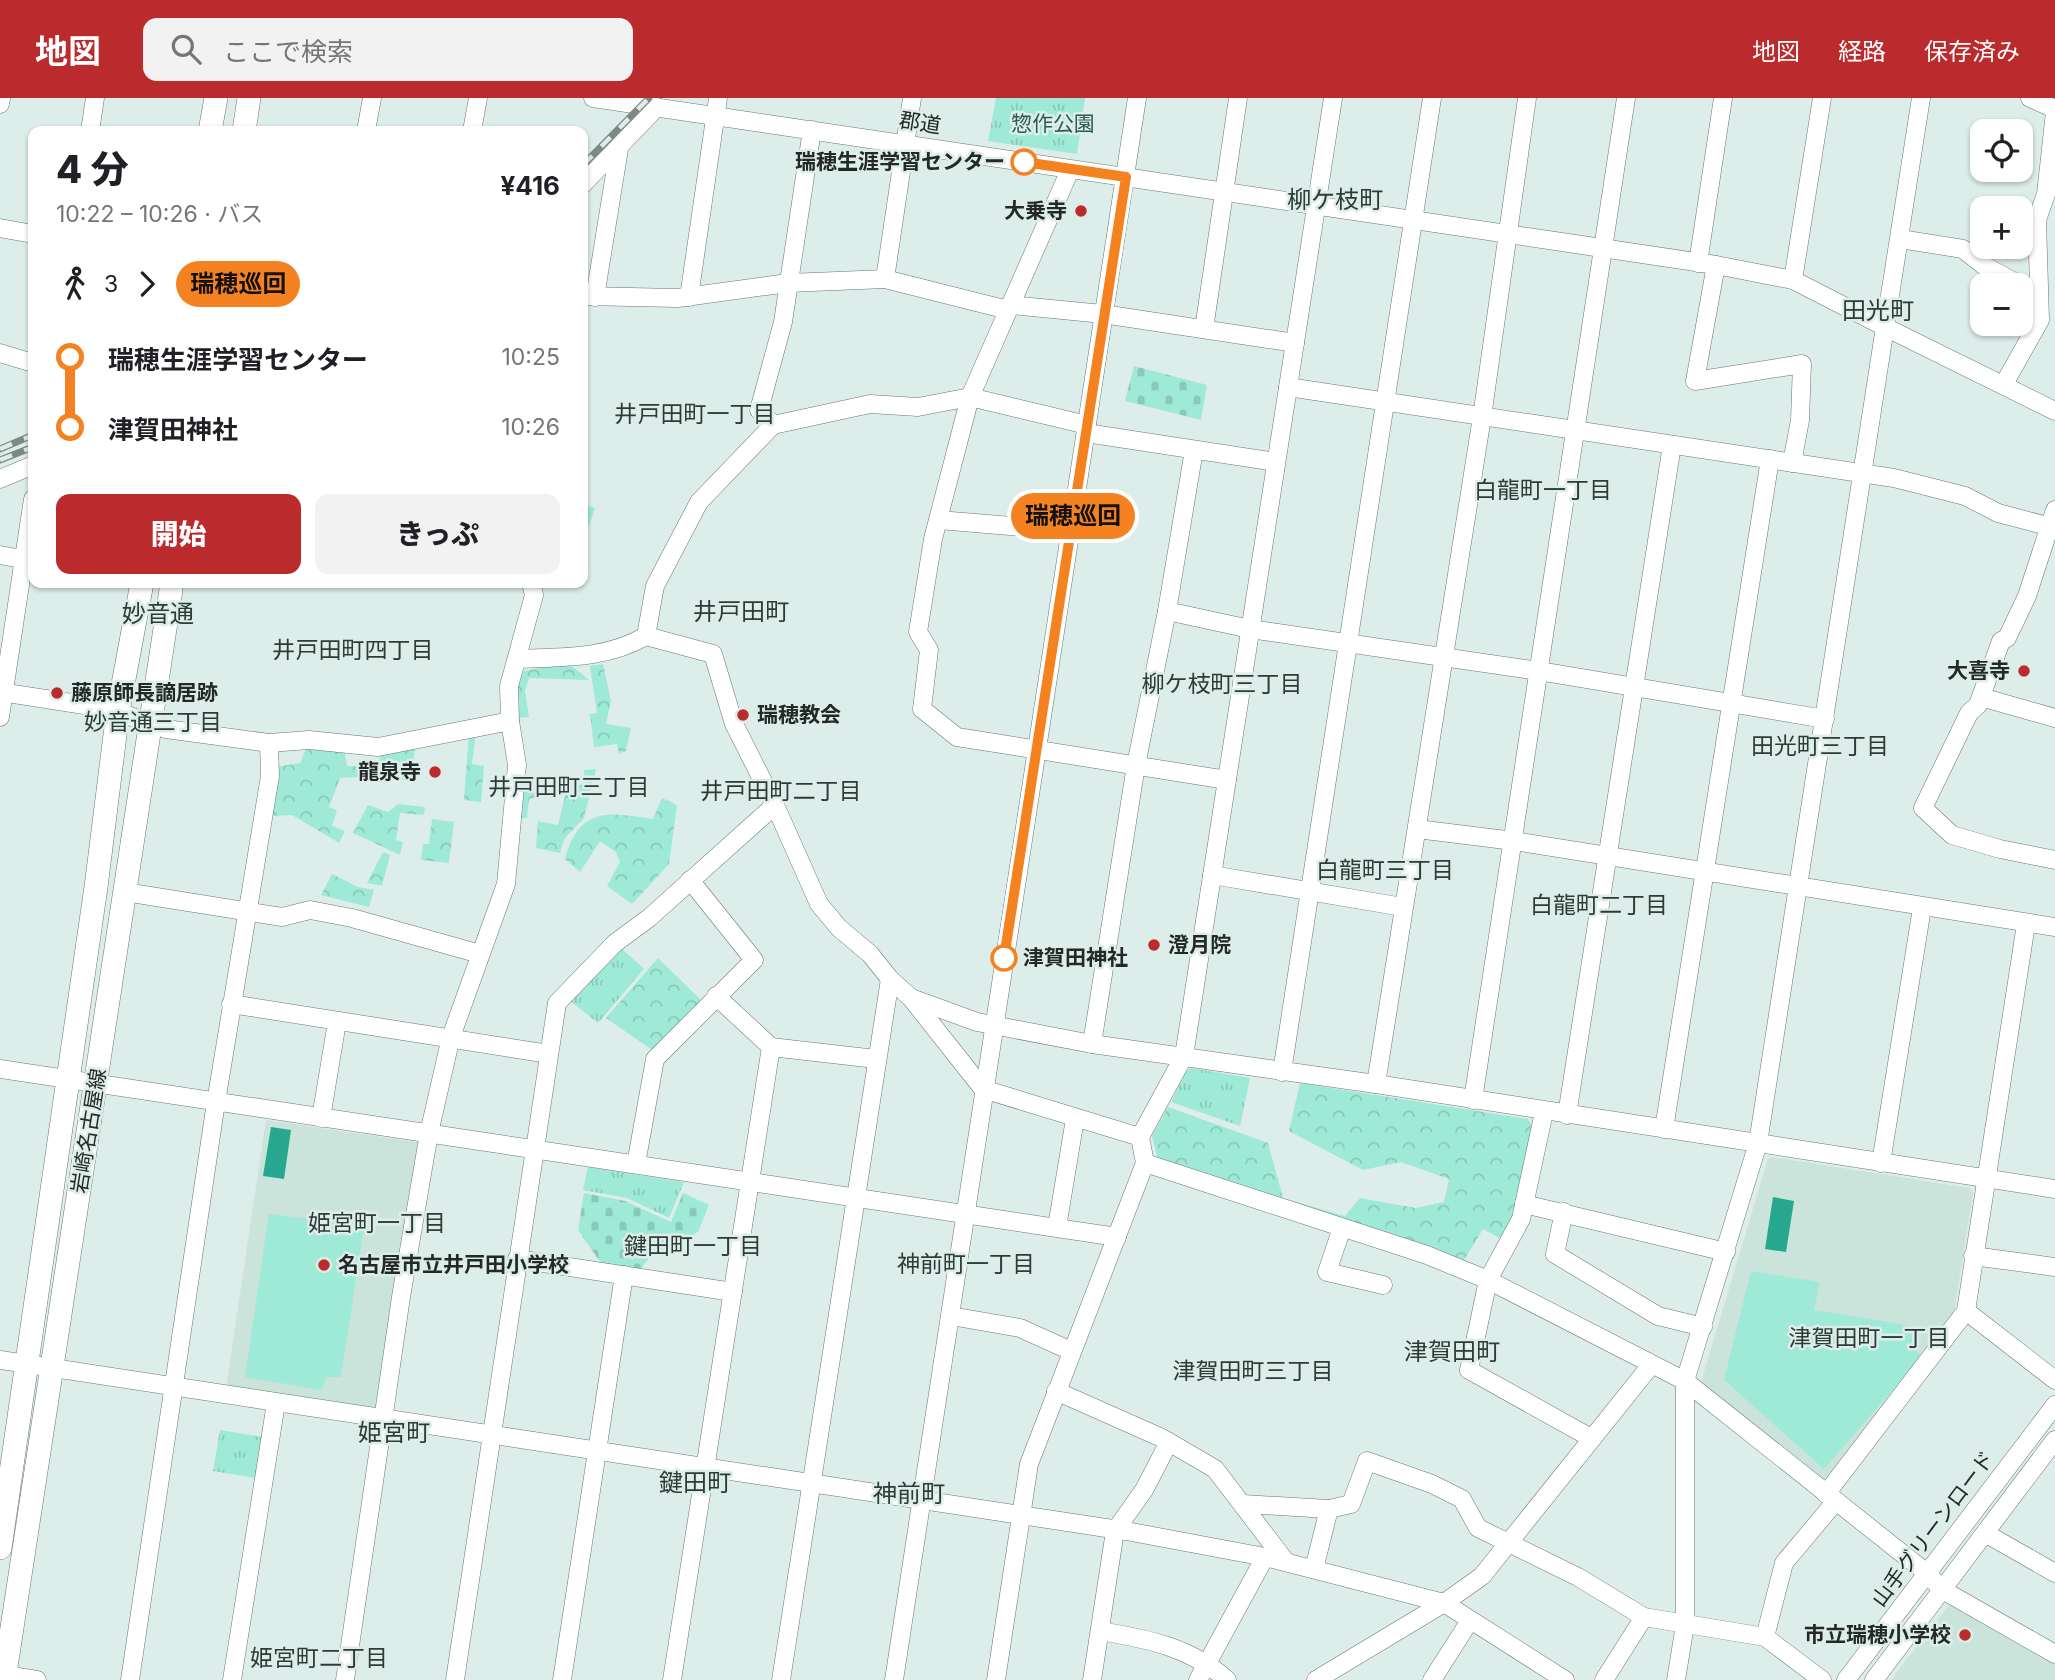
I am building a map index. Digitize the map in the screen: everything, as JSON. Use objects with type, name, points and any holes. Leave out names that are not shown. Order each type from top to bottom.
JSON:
[{"type":"main road","points":[[211,126],[215,98]]},
{"type":"main road","points":[[245,126],[249,98]]},
{"type":"main road","name":"岩崎名古屋線","points":[[0,1548],[118,712],[141,588]]},
{"type":"main road","name":"岩崎名古屋線","points":[[4,1678],[171,588]]},
{"type":"street","points":[[0,104],[1,98]]},
{"type":"street","points":[[91,126],[95,98]]},
{"type":"street","points":[[367,126],[373,98]]},
{"type":"street","points":[[473,126],[478,98]]},
{"type":"street","name":"郡道","points":[[593,98],[713,109],[812,130],[1707,264],[1793,280],[2055,411]]},
{"type":"street","points":[[885,279],[912,98]]},
{"type":"street","points":[[894,1680],[1137,98]]},
{"type":"street","points":[[1204,329],[1238,98]]},
{"type":"street","points":[[996,1680],[1029,1464],[1145,1163],[1140,1138],[1184,1056],[1333,98]]},
{"type":"street","points":[[1282,1072],[1432,98]]},
{"type":"street","points":[[1376,1084],[1482,417],[1527,98]]},
{"type":"street","points":[[1473,1100],[1626,98]]},
{"type":"street","points":[[1723,98],[1695,381],[1802,364],[1800,420],[1793,463]]},
{"type":"street","points":[[1793,280],[1822,98]]},
{"type":"street","points":[[1676,1680],[1685,1625],[1685,1381],[1759,1143],[1922,98]]},
{"type":"street","points":[[2004,384],[2040,320],[2038,296],[2047,265],[2037,220],[2046,194],[2055,110],[2030,98]]},
{"type":"street","points":[[588,179],[619,149],[654,102]]},
{"type":"street","points":[[689,297],[713,109]]},
{"type":"street","points":[[773,425],[759,410],[783,322],[812,130]]},
{"type":"street","points":[[619,149],[589,296],[689,297],[788,283],[885,279],[1004,309],[1011,305],[1103,314],[1295,343]]},
{"type":"street","points":[[1070,170],[970,397],[939,520],[918,632],[929,650],[922,709],[957,737],[1227,780]]},
{"type":"street","points":[[0,228],[28,233]]},
{"type":"street","points":[[1900,239],[1963,249],[1997,273]]},
{"type":"street","points":[[2033,293],[2038,296]]},
{"type":"street","points":[[0,353],[28,361]]},
{"type":"street","points":[[1288,387],[1894,478],[1965,496],[1998,513],[2051,527]]},
{"type":"street","points":[[646,636],[655,586],[699,502],[773,425],[870,404],[918,407],[970,397],[1086,429],[1194,450],[1276,462]]},
{"type":"street","points":[[1567,1115],[1672,446]]},
{"type":"street","points":[[1092,1044],[1136,765],[1167,611],[1194,450]]},
{"type":"street","points":[[1664,1129],[1770,459]]},
{"type":"street","points":[[0,479],[28,467]]},
{"type":"street","points":[[2055,510],[2027,596],[2007,638],[2001,641],[1981,697],[1969,713],[1923,808],[1952,835],[2000,849],[2055,860]]},
{"type":"street","points":[[939,520],[1070,531]]},
{"type":"street","points":[[0,555],[28,560]]},
{"type":"street","points":[[0,717],[2,692],[28,565]]},
{"type":"street","points":[[345,1680],[429,1133],[451,1037],[506,884],[517,765],[510,721],[509,686],[519,659],[534,595],[532,588]]},
{"type":"street","points":[[1167,611],[1250,629],[1539,671],[1825,719]]},
{"type":"street","points":[[519,659],[597,655],[628,646],[646,636],[713,654],[734,724],[824,912],[870,954],[890,979],[911,998],[983,1089],[1140,1138]]},
{"type":"street","points":[[2,692],[118,712],[150,724],[269,743],[309,740],[378,747],[510,721]]},
{"type":"street","points":[[1981,697],[2055,718]]},
{"type":"street","points":[[130,1680],[231,1004],[270,776],[269,743]]},
{"type":"street","points":[[455,1680],[557,1003],[615,943],[775,805]]},
{"type":"street","points":[[1417,829],[1514,841],[2026,924],[2053,925]]},
{"type":"street","points":[[1212,875],[1310,894],[1404,907]]},
{"type":"street","points":[[636,1164],[655,1059],[754,960],[690,880]]},
{"type":"street","points":[[125,892],[282,917],[310,910],[352,918],[480,954]]},
{"type":"street","points":[[1881,1163],[1922,908]]},
{"type":"street","points":[[1765,1637],[1784,1563],[1966,1311],[1984,1179],[2026,924]]},
{"type":"street","points":[[781,1680],[890,979]]},
{"type":"street","points":[[716,996],[771,1047],[876,1059]]},
{"type":"street","points":[[911,998],[995,1026],[1092,1044],[1376,1084],[2055,1189]]},
{"type":"street","points":[[231,1004],[549,1054]]},
{"type":"street","points":[[321,1118],[337,1022]]},
{"type":"street","points":[[672,1680],[771,1047]]},
{"type":"street","points":[[0,1069],[1117,1237]]},
{"type":"street","points":[[1544,1112],[1521,1219],[1488,1280],[1469,1370],[1591,1438]]},
{"type":"street","points":[[1057,1227],[1075,1119]]},
{"type":"street","points":[[1145,1163],[1427,1255],[1488,1280],[1685,1381],[1928,1574],[1941,1589],[2055,1654]]},
{"type":"street","points":[[1524,1205],[1564,1212],[1726,1252]]},
{"type":"street","points":[[1564,1212],[1555,1254],[1658,1316],[1703,1327]]},
{"type":"street","points":[[1342,1228],[1327,1272],[1383,1285]]},
{"type":"street","points":[[1973,1256],[2055,1267]]},
{"type":"street","points":[[517,1259],[733,1292]]},
{"type":"street","points":[[562,1680],[624,1275]]},
{"type":"street","points":[[1966,1311],[2055,1380]]},
{"type":"street","points":[[951,1316],[1020,1328],[1071,1350]]},
{"type":"street","points":[[0,1360],[922,1500],[1265,1557],[1314,1569],[1457,1613],[1565,1680]]},
{"type":"street","points":[[1432,1680],[1457,1613],[1482,1576],[1651,1365]]},
{"type":"street","points":[[1056,1391],[1169,1442],[1215,1469],[1286,1562]]},
{"type":"street","points":[[232,1680],[276,1403]]},
{"type":"street","name":"山手グリーンロード","points":[[1846,1680],[2055,1405]]},
{"type":"street","name":"山手グリーンロード","points":[[1874,1680],[2055,1440]]},
{"type":"street","points":[[1092,1680],[1115,1531],[1144,1490],[1169,1442]]},
{"type":"street","points":[[1243,1504],[1329,1509],[1351,1504],[1367,1461],[1432,1484],[1462,1499],[1478,1528],[1578,1577],[1644,1617],[1765,1637],[1822,1680]]},
{"type":"street","points":[[1314,1569],[1329,1509]]},
{"type":"street","points":[[1985,1533],[2055,1573]]},
{"type":"street","points":[[1198,1680],[1265,1557]]},
{"type":"street","points":[[1316,1680],[1457,1613]]},
{"type":"street","points":[[1604,1680],[1644,1617]]},
{"type":"street","points":[[1100,1631],[1164,1643],[1207,1662],[1227,1680]]},
{"type":"street","points":[[4,1678],[37,1680]]},
{"type":"shaded area","name":"名古屋市立井戸田小学校","points":[[266,1120],[422,1143],[376,1411],[226,1388]]},
{"type":"shaded area","points":[[271,1127],[291,1130],[284,1179],[263,1176]]},
{"type":"shaded area","points":[[1771,1157],[1970,1188],[1973,1193],[1953,1319],[1825,1483],[1701,1382],[1768,1159]]},
{"type":"shaded area","points":[[1773,1197],[1794,1201],[1786,1252],[1765,1249]]},
{"type":"shaded area","name":"市立瑞穂小学校","points":[[1952,1605],[2055,1663],[2055,1680],[1891,1680],[1947,1607]]},
{"type":"green space","name":"惣作公園","points":[[996,98],[1085,98],[1077,154],[988,141]]},
{"type":"green space","points":[[1134,366],[1207,385],[1201,420],[1125,401]]},
{"type":"green space","points":[[588,506],[595,508],[588,528]]},
{"type":"green space","points":[[568,663],[589,680],[529,678],[525,691],[529,717],[517,718],[517,690],[523,671]]},
{"type":"green space","points":[[603,664],[611,701],[606,724],[631,728],[626,751],[619,754],[617,744],[594,747],[590,714],[597,713],[590,666]]},
{"type":"green space","points":[[476,732],[472,764],[484,766],[481,802],[464,800],[469,733]]},
{"type":"green space","points":[[415,742],[412,781],[377,778],[381,749]]},
{"type":"green space","points":[[308,744],[344,749],[347,766],[371,767],[369,782],[356,777],[340,778],[329,807],[337,810],[332,826],[345,831],[339,843],[292,815],[272,816],[276,767],[300,763]]},
{"type":"green space","points":[[596,769],[584,818],[564,839],[560,853],[536,848],[538,821],[558,825],[567,788],[585,784],[584,770]]},
{"type":"green space","points":[[523,790],[536,792],[535,798],[529,799],[527,818],[519,818]]},
{"type":"green space","points":[[662,798],[677,805],[669,864],[632,904],[607,886],[620,862],[616,852],[600,841],[580,872],[565,859],[578,829],[587,821],[610,815],[653,819]]},
{"type":"green space","points":[[398,804],[425,807],[424,815],[400,813],[396,840],[403,842],[400,855],[353,833],[368,805],[388,812]]},
{"type":"green space","points":[[432,819],[454,822],[449,863],[421,860],[423,844],[429,844]]},
{"type":"green space","points":[[383,852],[390,855],[382,886],[367,883]]},
{"type":"green space","points":[[332,874],[358,887],[374,890],[369,907],[321,895]]},
{"type":"green space","points":[[620,947],[644,969],[598,1023],[565,997]]},
{"type":"green space","points":[[658,958],[703,1002],[655,1052],[606,1018]]},
{"type":"green space","points":[[1191,1068],[1250,1078],[1240,1126],[1171,1102],[1186,1072]]},
{"type":"green space","points":[[1300,1083],[1528,1119],[1536,1132],[1518,1217],[1505,1241],[1483,1229],[1461,1265],[1158,1160],[1152,1136],[1168,1107],[1268,1143],[1283,1198],[1345,1216],[1360,1198],[1416,1208],[1444,1202],[1449,1179],[1401,1162],[1363,1170],[1289,1131]]},
{"type":"green space","points":[[588,1167],[684,1182],[669,1218],[627,1198],[583,1190]]},
{"type":"green space","points":[[584,1193],[625,1201],[671,1222],[683,1193],[709,1205],[698,1232],[683,1240],[671,1253],[655,1251],[638,1272],[603,1266],[578,1230]]},
{"type":"green space","points":[[269,1214],[364,1226],[341,1377],[327,1377],[321,1390],[245,1377]]},
{"type":"green space","points":[[1751,1271],[1820,1282],[1814,1310],[1905,1325],[1913,1332],[1911,1347],[1922,1356],[1824,1469],[1724,1380]]},
{"type":"green space","points":[[220,1430],[262,1437],[255,1478],[213,1471]]},
{"type":"railway","points":[[588,160],[649,98]]},
{"type":"railway","points":[[0,449],[28,437]]},
{"type":"railway","points":[[0,460],[28,449]]},
{"type":"bus line","name":"瑞穂巡回","points":[[1004,958],[1126,177],[1024,162]]},
{"type":"place","name":"瑞穂生涯学習センター","points":[[1024,162]]},
{"type":"place","name":"大乗寺","points":[[1081,211]]},
{"type":"place","name":"大喜寺","points":[[2024,671]]},
{"type":"place","name":"藤原師長謫居跡","points":[[57,693]]},
{"type":"place","name":"瑞穂教会","points":[[743,715]]},
{"type":"place","name":"龍泉寺","points":[[435,772]]},
{"type":"place","name":"澄月院","points":[[1154,945]]},
{"type":"place","name":"津賀田神社","points":[[1004,958]]},
{"type":"place","name":"名古屋市立井戸田小学校","points":[[324,1265]]},
{"type":"place","name":"市立瑞穂小学校","points":[[1965,1635]]},
{"type":"district","name":"柳ケ枝町","points":[[1335,200]]},
{"type":"district","name":"田光町","points":[[1878,311]]},
{"type":"district","name":"井戸田町一丁目","points":[[695,414]]},
{"type":"district","name":"白龍町一丁目","points":[[1543,490]]},
{"type":"district","name":"井戸田町","points":[[741,612]]},
{"type":"district","name":"妙音通","points":[[158,614]]},
{"type":"district","name":"井戸田町四丁目","points":[[353,650]]},
{"type":"district","name":"柳ケ枝町三丁目","points":[[1222,684]]},
{"type":"district","name":"妙音通三丁目","points":[[153,722]]},
{"type":"district","name":"田光町三丁目","points":[[1820,746]]},
{"type":"district","name":"井戸田町三丁目","points":[[569,787]]},
{"type":"district","name":"井戸田町二丁目","points":[[781,791]]},
{"type":"district","name":"白龍町三丁目","points":[[1385,870]]},
{"type":"district","name":"白龍町二丁目","points":[[1599,905]]},
{"type":"district","name":"姫宮町一丁目","points":[[377,1223]]},
{"type":"district","name":"鍵田町一丁目","points":[[693,1246]]},
{"type":"district","name":"神前町一丁目","points":[[966,1264]]},
{"type":"district","name":"津賀田町一丁目","points":[[1869,1338]]},
{"type":"district","name":"津賀田町","points":[[1452,1352]]},
{"type":"district","name":"津賀田町三丁目","points":[[1253,1371]]},
{"type":"district","name":"姫宮町","points":[[394,1433]]},
{"type":"district","name":"鍵田町","points":[[695,1483]]},
{"type":"district","name":"神前町","points":[[909,1494]]},
{"type":"district","name":"姫宮町二丁目","points":[[319,1658]]}]
